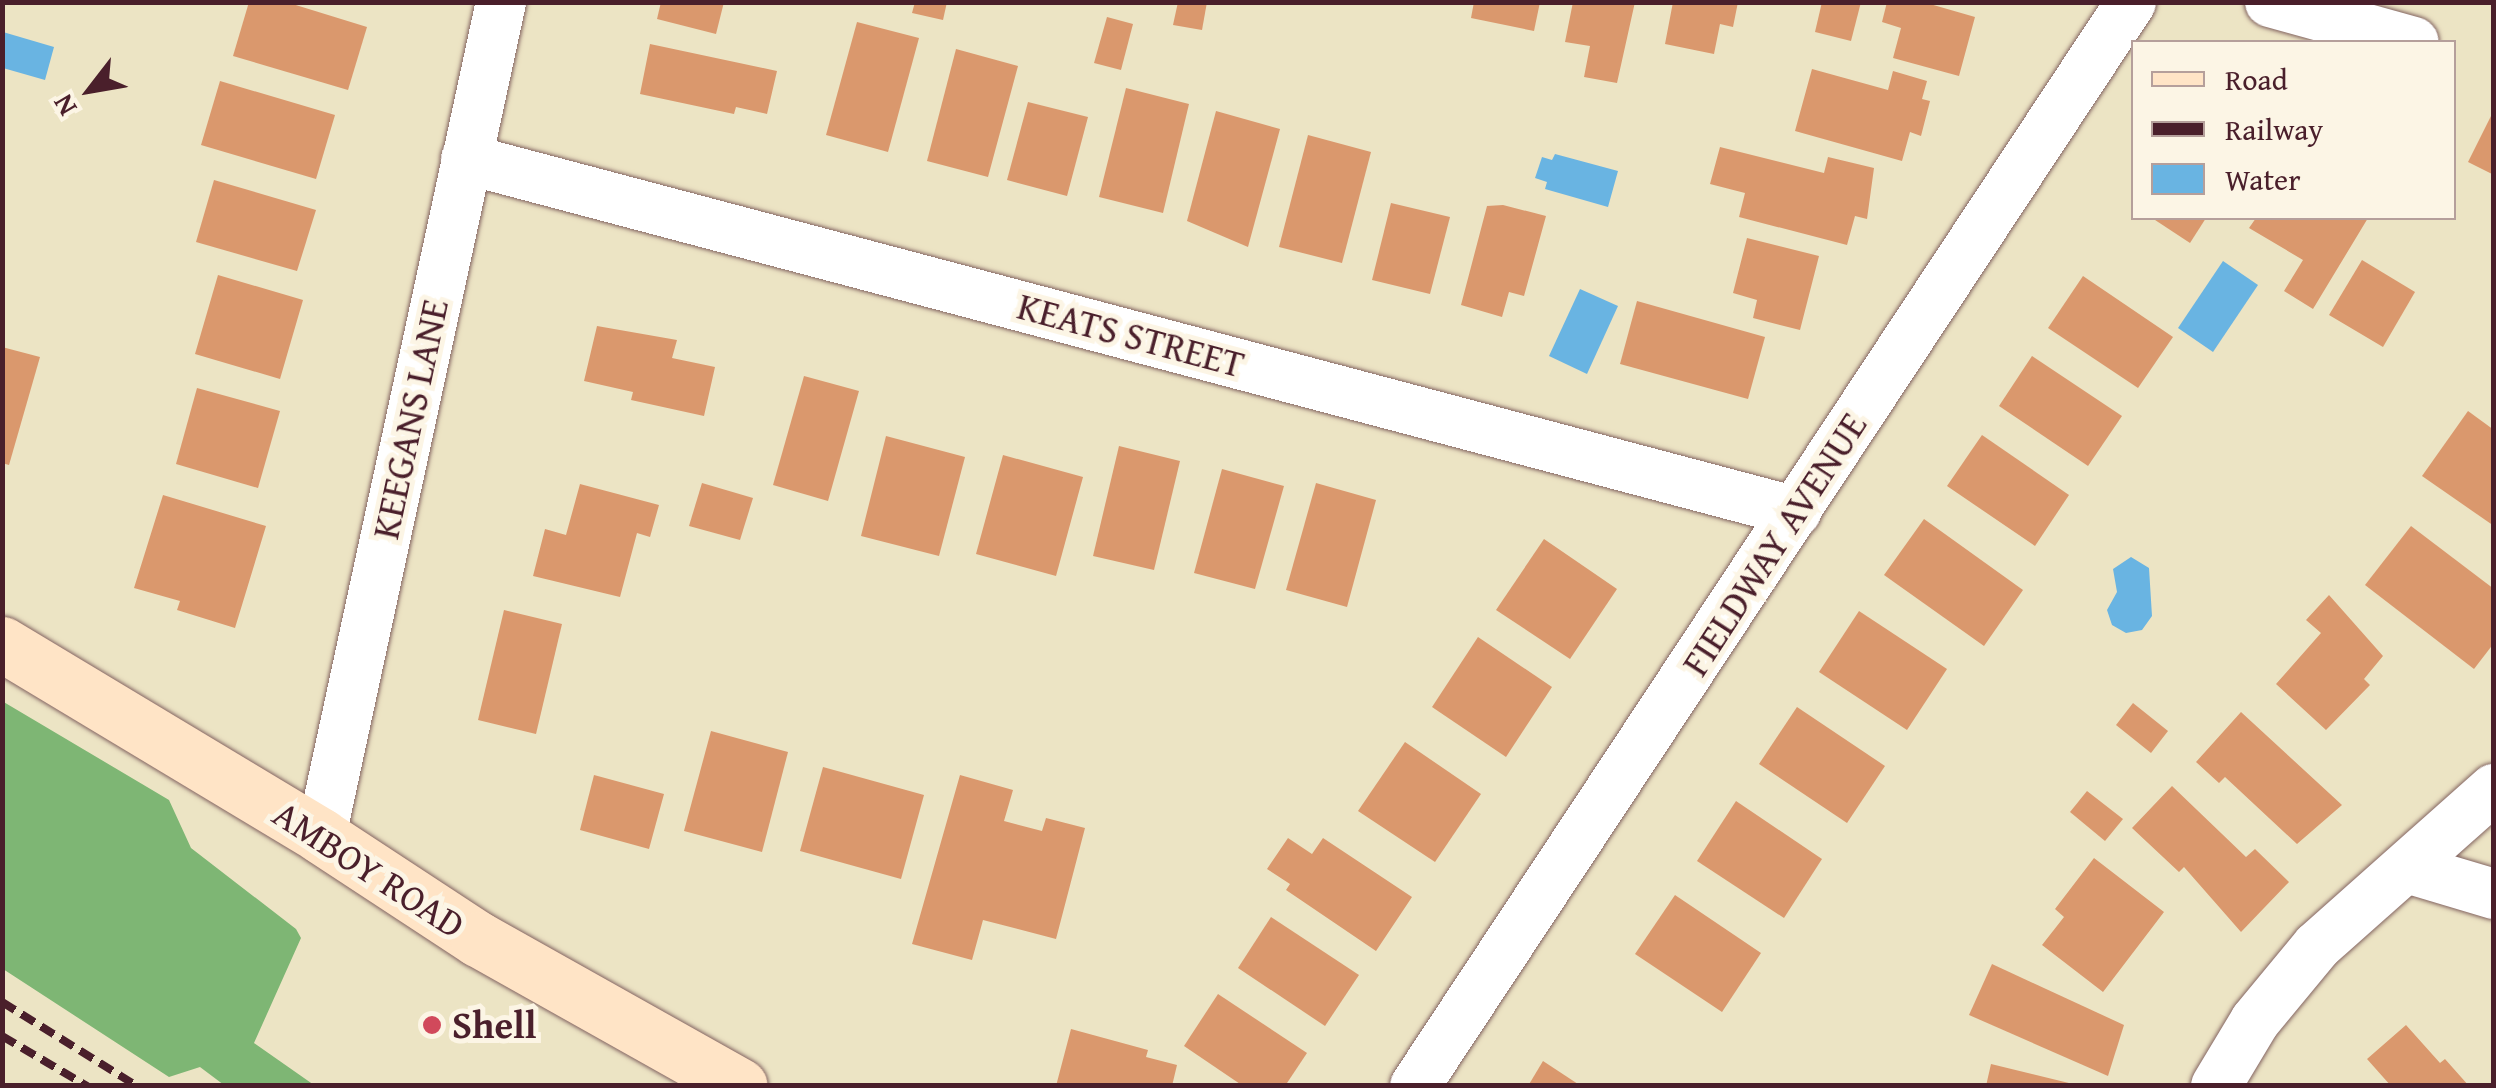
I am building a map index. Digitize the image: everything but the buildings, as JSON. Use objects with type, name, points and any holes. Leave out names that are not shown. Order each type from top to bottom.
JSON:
[{"type":"main road","name":"AMBOY ROAD","points":[[2,644],[321,836],[478,939],[740,1086]]},
{"type":"street","name":"KEEGANS LANE","points":[[321,836],[501,2]]},
{"type":"street","name":"FIELDWAY AVENUE","points":[[1416,1086],[2132,2]]},
{"type":"street","points":[[2270,2],[2407,40]]},
{"type":"street","name":"KEATS STREET","points":[[466,159],[1796,512]]},
{"type":"street","points":[[2216,1086],[2255,1020],[2317,946],[2410,869],[2494,789]]},
{"type":"street","points":[[2410,869],[2494,894]]},
{"type":"green space","points":[[2,701],[169,800],[191,848],[296,929],[301,938],[254,1043],[314,1085],[224,1085],[200,1067],[169,1077],[3,969]]},
{"type":"water","points":[[3,32],[54,47],[45,80],[3,68]]},
{"type":"water","points":[[1555,154],[1618,171],[1608,207],[1545,189],[1547,182],[1535,178],[1542,157],[1552,160]]},
{"type":"water","points":[[2223,261],[2258,285],[2213,352],[2178,328]]},
{"type":"water","points":[[1580,289],[1618,306],[1587,374],[1549,356]]},
{"type":"water","points":[[2131,557],[2149,568],[2152,616],[2142,630],[2126,633],[2112,625],[2107,610],[2117,592],[2113,569]]},
{"type":"railway","points":[[2,1002],[137,1086]]},
{"type":"railway","points":[[2,1036],[87,1086]]},
{"type":"place","name":"Shell","points":[[432,1025]]}]
